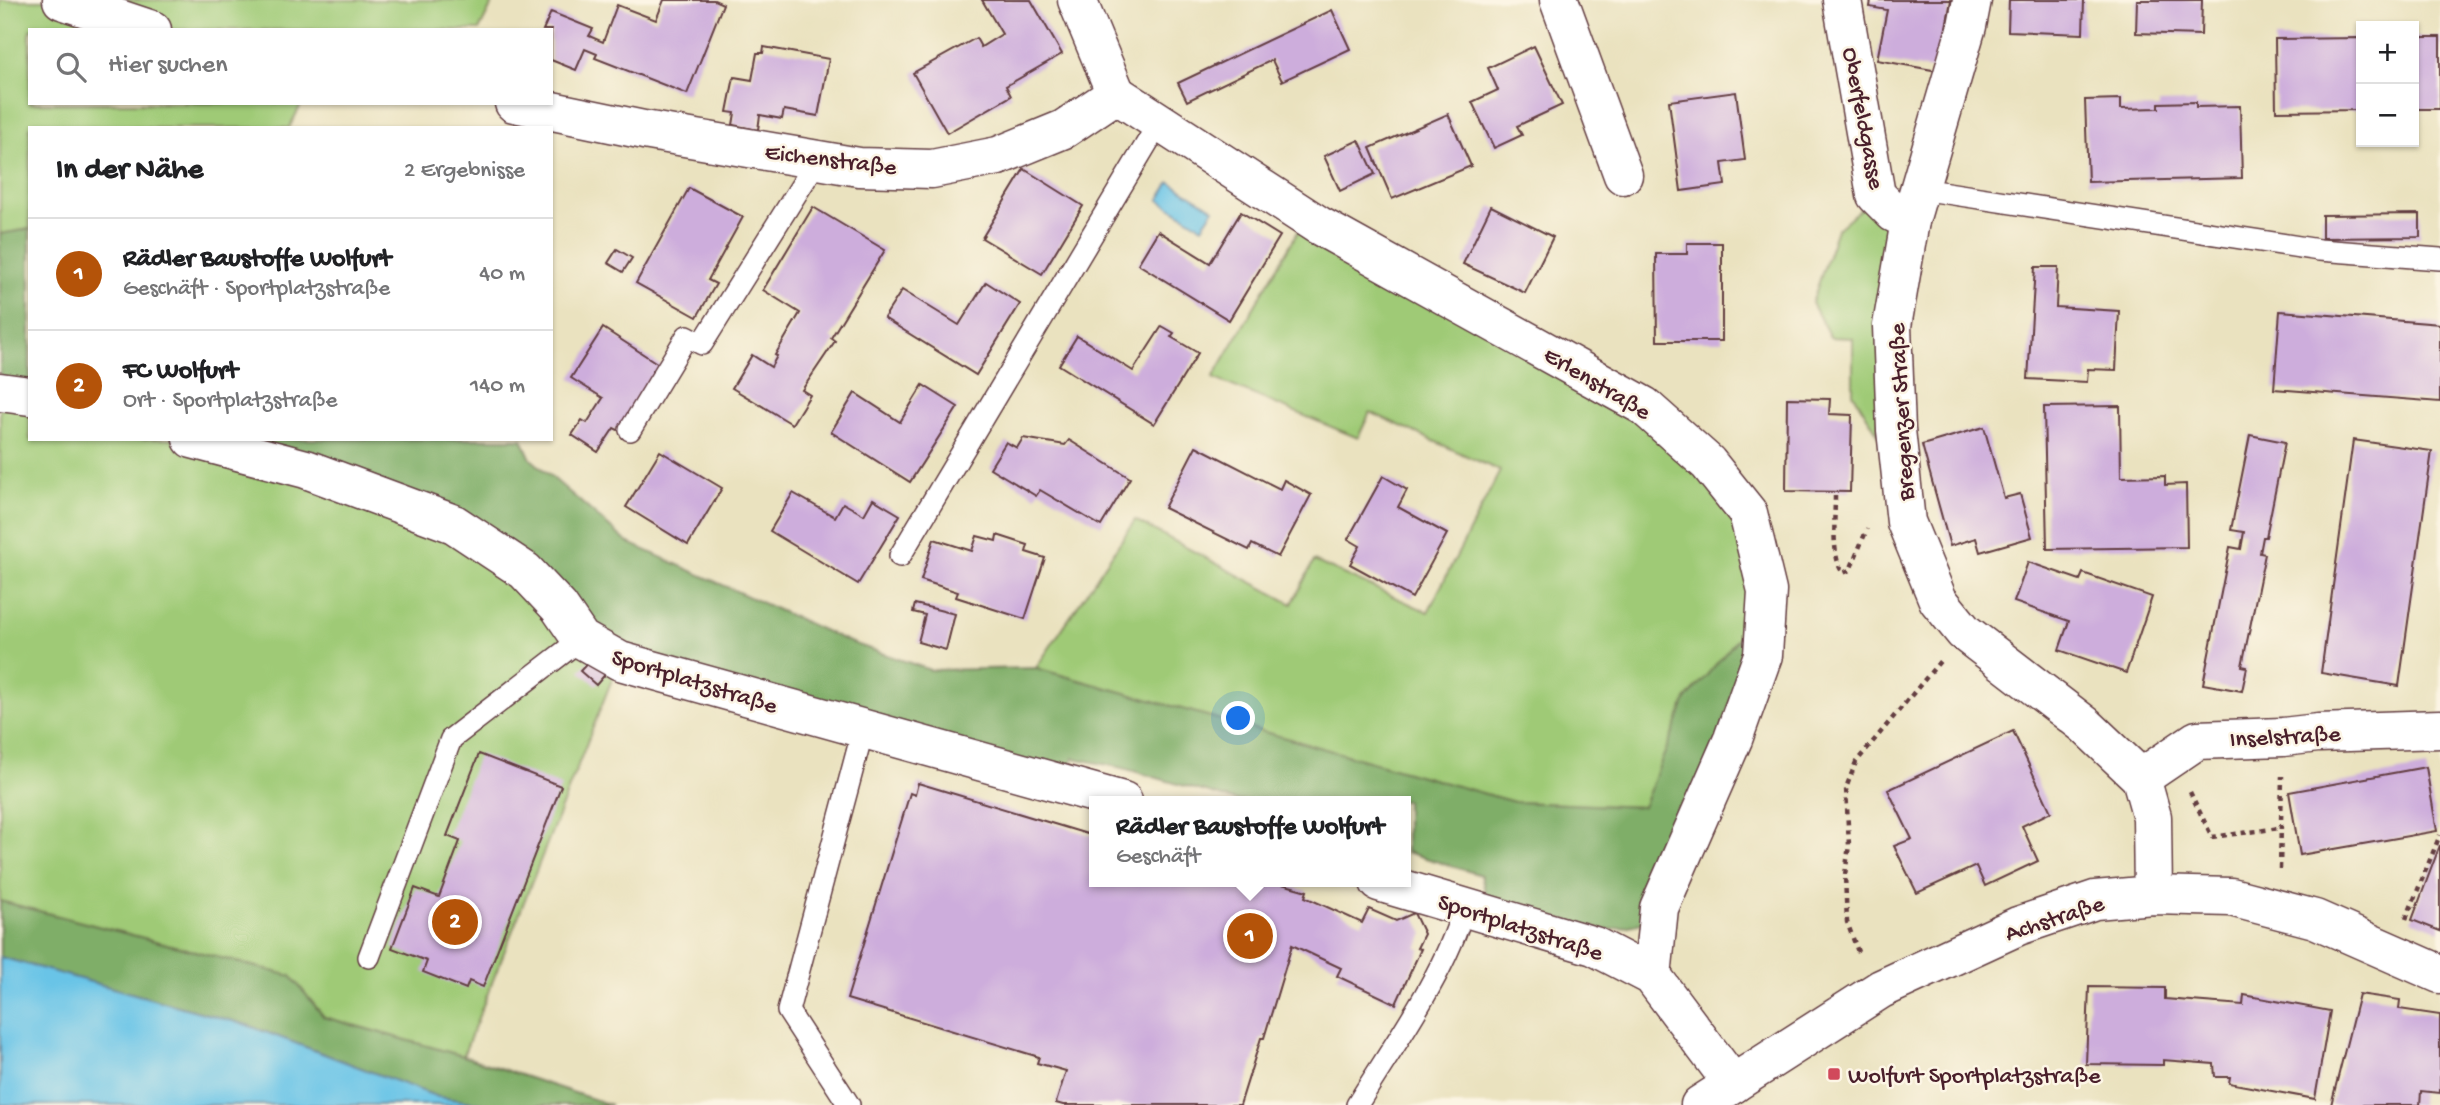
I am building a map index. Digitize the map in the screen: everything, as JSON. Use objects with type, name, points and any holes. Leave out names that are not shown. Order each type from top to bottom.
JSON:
[{"type":"street","points":[[62,0],[146,28]]},
{"type":"street","points":[[1077,0],[1116,94]]},
{"type":"street","points":[[1559,0],[1623,175]]},
{"type":"street","name":"Oberfeldgasse","points":[[1842,0],[1876,195],[1894,213],[1916,205]]},
{"type":"street","name":"Bregenzer Straße","points":[[1972,0],[1916,205],[1892,326],[1900,479],[1906,522],[1938,600],[1964,632],[2085,725],[2141,778]]},
{"type":"street","name":"Erlenstraße","points":[[1116,94],[1318,225],[1644,406],[1708,463],[1748,513],[1767,591],[1763,655],[1733,739],[1660,908],[1652,976]]},
{"type":"street","name":"Eichenstraße","points":[[524,105],[644,130],[859,167],[932,169],[998,156],[1064,129],[1116,94]]},
{"type":"street","points":[[0,392],[28,396]]},
{"type":"street","name":"Sportplatzstraße","points":[[200,441],[306,469],[454,524],[525,571],[559,607],[581,639],[620,662],[1105,796]]},
{"type":"street","name":"Inselstraße","points":[[2141,778],[2197,740],[2440,729]]},
{"type":"street","points":[[2141,778],[2152,817],[2153,895]]},
{"type":"street","name":"Sportplatzstraße","points":[[1396,887],[1594,946],[1652,976],[1737,1094]]},
{"type":"street","name":"Achstraße","points":[[1700,1105],[1737,1094],[1881,989],[2018,926],[2095,900],[2153,895],[2231,897],[2315,919],[2440,974]]},
{"type":"lane","points":[[900,556],[1159,123]]},
{"type":"lane","points":[[630,430],[687,336],[702,344],[818,159]]},
{"type":"lane","points":[[1916,205],[2319,250],[2440,259]]},
{"type":"lane","points":[[369,957],[451,739],[581,639]]},
{"type":"lane","points":[[849,1105],[788,1011],[863,730]]},
{"type":"lane","points":[[1357,1105],[1456,937],[1464,907]]},
{"type":"path","points":[[1835,496],[1835,536],[1839,568],[1843,573],[1850,570],[1867,528],[1873,530]]},
{"type":"path","points":[[1858,952],[1847,922],[1845,875],[1849,845],[1846,788],[1856,762],[1948,651]]},
{"type":"path","points":[[2280,870],[2283,737]]},
{"type":"path","points":[[2189,790],[2213,837],[2280,828]]},
{"type":"path","points":[[2406,921],[2440,835]]},
{"type":"green space","points":[[0,0],[494,0],[480,28],[28,28],[28,105],[301,105],[290,126],[28,126],[28,229],[0,234]]},
{"type":"green space","points":[[1867,203],[1893,226],[1878,434],[1853,393],[1853,338],[1830,337],[1812,303],[1837,229]]},
{"type":"green space","points":[[1304,221],[1643,407],[1746,517],[1759,613],[1643,807],[1514,802],[1036,668],[1135,520],[1292,604],[1314,561],[1428,612],[1500,471],[1370,412],[1358,438],[1213,378]]},
{"type":"green space","points":[[28,229],[28,392],[0,388],[0,234]]},
{"type":"green space","points":[[0,388],[28,392],[28,441],[215,441],[466,524],[620,659],[463,1056],[324,1017],[290,976],[0,901]]},
{"type":"green space","points":[[214,441],[523,441],[531,459],[627,542],[847,641],[930,670],[1036,668],[1514,802],[1643,807],[1686,700],[1759,613],[1660,919],[1607,931],[1487,899],[1481,875],[1411,854],[1411,796],[1219,796],[1123,768],[1073,758],[1068,782],[620,659],[524,559]]},
{"type":"green space","points":[[0,901],[291,976],[324,1017],[463,1056],[611,1105],[490,1105],[438,1097],[247,1025],[0,957]]},
{"type":"water","points":[[1170,182],[1214,209],[1202,227],[1159,200]]},
{"type":"water","points":[[0,957],[247,1025],[438,1097],[490,1105],[0,1105]]},
{"type":"building","points":[[664,0],[714,0],[723,4],[687,94],[595,58],[597,54],[585,49],[576,70],[553,61],[553,28],[544,28],[551,12],[593,29],[589,36],[603,42],[617,5],[656,20]]},
{"type":"building","points":[[982,0],[1031,0],[1062,54],[1006,86],[1011,96],[947,133],[913,73],[976,38],[981,47],[1002,34]]},
{"type":"building","points":[[1871,0],[1951,0],[1938,71],[1877,60],[1887,10],[1870,7]]},
{"type":"building","points":[[2009,0],[2084,0],[2083,34],[2008,31]]},
{"type":"building","points":[[2137,0],[2202,0],[2201,35],[2136,33]]},
{"type":"building","points":[[1332,10],[1350,49],[1282,81],[1272,60],[1187,101],[1178,83]]},
{"type":"building","points":[[2419,37],[2440,37],[2440,109],[2419,109]]},
{"type":"building","points":[[2356,38],[2356,110],[2276,111],[2275,39]]},
{"type":"building","points":[[1534,46],[1562,105],[1517,126],[1522,135],[1494,148],[1472,102],[1498,90],[1488,68]]},
{"type":"building","points":[[764,47],[829,59],[818,116],[784,110],[782,119],[760,115],[758,130],[733,125],[735,113],[727,112],[734,77],[752,80],[757,53],[763,53]]},
{"type":"building","points":[[1736,92],[1745,160],[1722,163],[1725,185],[1681,191],[1669,101]]},
{"type":"building","points":[[2121,99],[2121,109],[2159,108],[2159,103],[2196,102],[2196,107],[2240,106],[2242,178],[2088,182],[2085,100]]},
{"type":"building","points":[[1448,114],[1471,166],[1392,199],[1370,148]]},
{"type":"building","points":[[1359,140],[1375,174],[1340,191],[1324,156]]},
{"type":"building","points":[[1024,169],[1083,206],[1042,274],[982,238]]},
{"type":"building","points":[[689,188],[743,217],[708,280],[716,284],[697,317],[636,283]]},
{"type":"building","points":[[1491,206],[1553,237],[1525,293],[1463,264]]},
{"type":"building","points":[[813,207],[885,250],[831,338],[835,341],[802,390],[810,395],[792,424],[732,388],[752,355],[771,367],[777,356],[775,355],[800,313],[763,290]]},
{"type":"building","points":[[1241,212],[1280,236],[1229,320],[1138,264],[1158,231],[1210,263]]},
{"type":"building","points":[[2420,214],[2420,237],[2322,238],[2322,215]]},
{"type":"building","points":[[1687,243],[1722,243],[1722,341],[1657,341],[1656,254],[1687,254]]},
{"type":"building","points":[[617,249],[632,258],[623,272],[608,263]]},
{"type":"building","points":[[2035,267],[2058,267],[2056,307],[2119,311],[2116,370],[2088,369],[2087,382],[2028,379]]},
{"type":"building","points":[[986,282],[1020,304],[976,375],[884,318],[902,290],[959,325]]},
{"type":"building","points":[[2280,311],[2440,324],[2440,402],[2274,389]]},
{"type":"building","points":[[1162,326],[1174,333],[1171,337],[1198,353],[1154,424],[1059,365],[1077,336],[1133,371]]},
{"type":"building","points":[[603,328],[663,367],[620,431],[614,428],[598,452],[572,435],[582,420],[587,423],[603,398],[571,378]]},
{"type":"building","points":[[923,385],[958,407],[910,482],[831,432],[855,393],[900,422]]},
{"type":"building","points":[[1787,398],[1830,399],[1829,414],[1852,415],[1850,492],[1786,491]]},
{"type":"building","points":[[2120,406],[2121,477],[2165,476],[2165,485],[2186,484],[2187,547],[2047,549],[2044,407]]},
{"type":"building","points":[[1984,427],[2004,498],[2020,494],[2032,537],[1980,552],[1976,538],[1950,546],[1922,445]]},
{"type":"building","points":[[2250,435],[2285,442],[2266,537],[2263,537],[2260,553],[2265,554],[2242,666],[2247,667],[2242,691],[2203,684],[2230,547],[2241,549],[2244,532],[2231,530]]},
{"type":"building","points":[[1023,438],[1065,445],[1069,440],[1130,478],[1101,526],[1040,490],[1036,496],[990,468],[1006,442],[1017,448]]},
{"type":"building","points":[[2353,440],[2432,451],[2399,686],[2321,673]]},
{"type":"building","points":[[1196,446],[1280,489],[1284,480],[1311,495],[1278,557],[1252,544],[1249,550],[1164,508]]},
{"type":"building","points":[[660,451],[722,488],[688,545],[626,507]]},
{"type":"building","points":[[1383,476],[1407,490],[1398,507],[1447,534],[1412,598],[1350,564],[1360,546],[1348,539]]},
{"type":"building","points":[[793,493],[835,517],[843,503],[864,515],[873,499],[900,515],[858,584],[770,531]]},
{"type":"building","points":[[997,535],[1028,545],[1026,552],[1045,558],[1025,619],[956,597],[958,592],[921,580],[934,539],[972,551],[977,536],[996,541]]},
{"type":"building","points":[[2028,562],[2080,580],[2083,573],[2152,597],[2126,673],[2059,650],[2069,621],[2014,602]]},
{"type":"building","points":[[915,604],[955,614],[946,650],[918,642],[925,615],[913,612]]},
{"type":"building","points":[[594,656],[609,670],[596,685],[580,671]]},
{"type":"building","points":[[2013,731],[2051,812],[2022,826],[2038,861],[1985,886],[1976,866],[1917,893],[1894,846],[1912,839],[1888,790]]},
{"type":"building","points":[[479,754],[561,786],[483,987],[469,981],[466,989],[423,972],[427,961],[392,948],[415,888],[439,897],[460,841],[447,836]]},
{"type":"building","points":[[2426,767],[2437,831],[2300,855],[2289,792]]},
{"type":"building","points":[[918,783],[1089,834],[1089,887],[1293,887],[1307,891],[1305,897],[1362,923],[1369,909],[1396,921],[1414,913],[1424,934],[1417,948],[1421,949],[1396,1004],[1337,976],[1341,968],[1292,945],[1264,1038],[1261,1038],[1240,1105],[1056,1103],[1066,1071],[1037,1063],[1039,1057],[847,999],[910,793],[915,795]]},
{"type":"building","points":[[2440,845],[2440,931],[2412,920]]},
{"type":"building","points":[[2089,987],[2165,988],[2165,999],[2243,1005],[2244,995],[2330,1011],[2315,1099],[2229,1083],[2230,1077],[2215,1077],[2214,1064],[2163,1060],[2163,1065],[2086,1064]]},
{"type":"building","points":[[2359,994],[2400,1000],[2399,1009],[2440,1015],[2440,1093],[2421,1091],[2420,1105],[2331,1105]]},
{"type":"place","name":"FC Wolfurt","points":[[455,922]]},
{"type":"place","name":"Rädler Baustoffe Wolfurt","points":[[1250,936]]},
{"type":"place","name":"Wolfurt Sportplatzstraße","points":[[1834,1074]]}]
